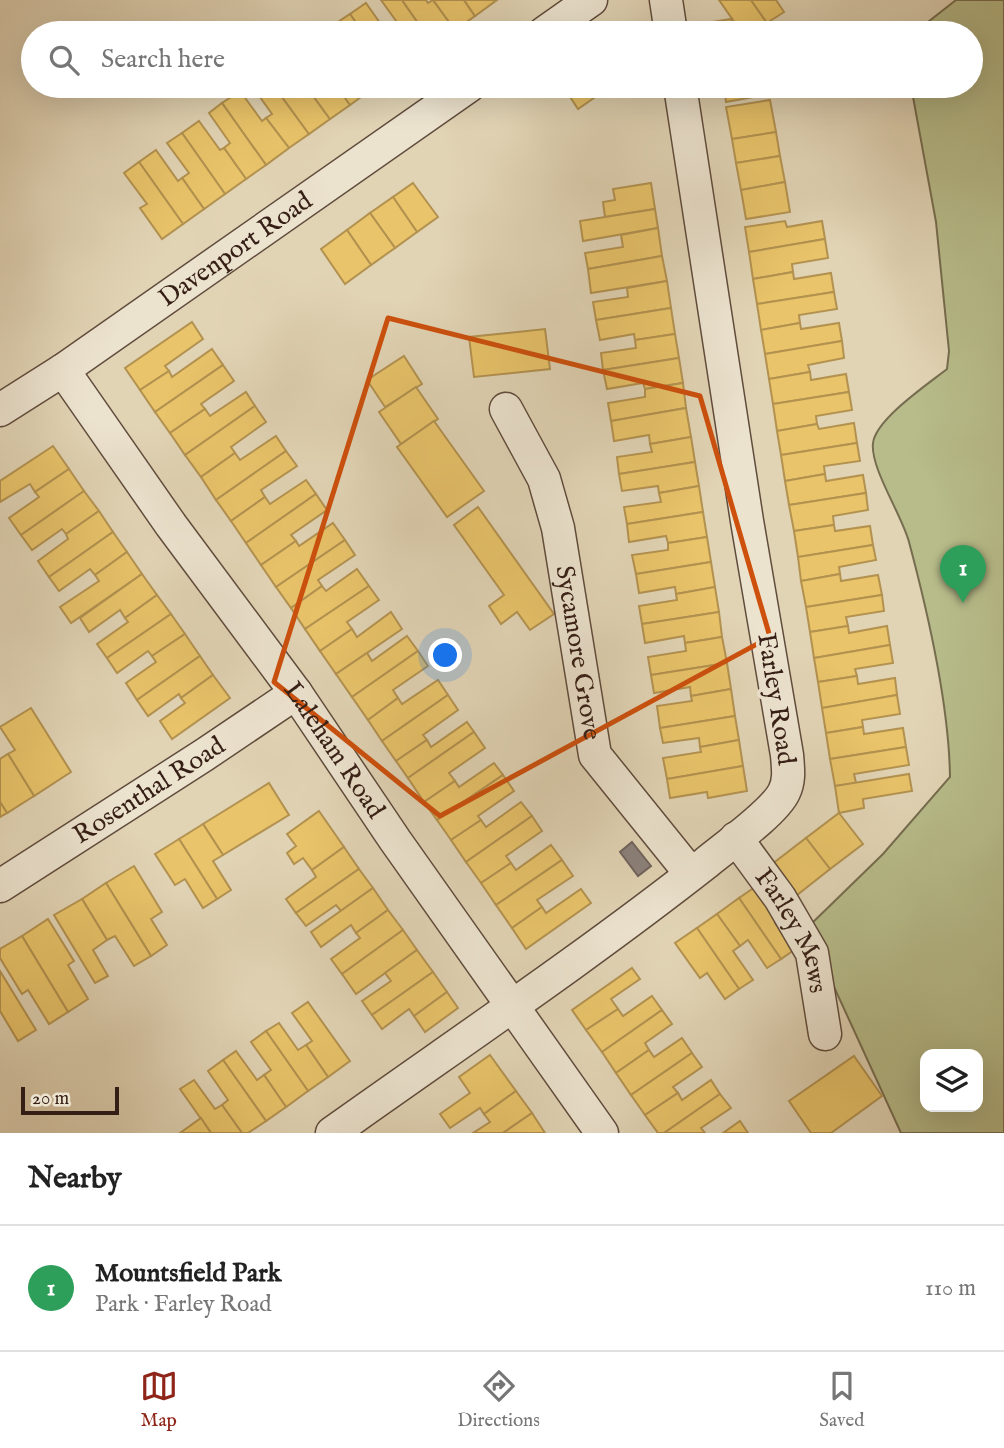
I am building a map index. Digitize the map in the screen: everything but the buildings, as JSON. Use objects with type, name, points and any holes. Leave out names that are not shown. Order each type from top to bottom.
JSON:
[{"type":"street","points":[[561,21],[591,0]]},
{"type":"street","points":[[666,0],[669,21]]},
{"type":"street","name":"Davenport Road","points":[[0,410],[63,370],[452,98]]},
{"type":"street","name":"Farley Road","points":[[332,1133],[606,940],[736,838],[784,793],[789,776],[682,98]]},
{"type":"street","name":"Laleham Road","points":[[63,370],[171,525],[296,693],[395,840],[602,1133]]},
{"type":"street","name":"Sycamore Grove","points":[[506,408],[544,479],[558,528],[595,755],[691,874]]},
{"type":"street","name":"Rosenthal Road","points":[[0,886],[296,693]]},
{"type":"street","name":"Farley Mews","points":[[736,838],[780,898],[812,953],[825,1034]]},
{"type":"highlighted area","points":[[388,318],[700,396],[770,637],[440,816],[274,682]]},
{"type":"green space","points":[[956,0],[1004,0],[1004,1133],[901,1133],[807,928],[883,854],[950,777],[942,689],[923,598],[909,542],[873,453],[876,434],[883,423],[947,369],[949,351],[936,222],[913,98],[983,98],[983,21],[929,21]]},
{"type":"place","name":"Mountsfield Park","points":[[963,603]]}]
